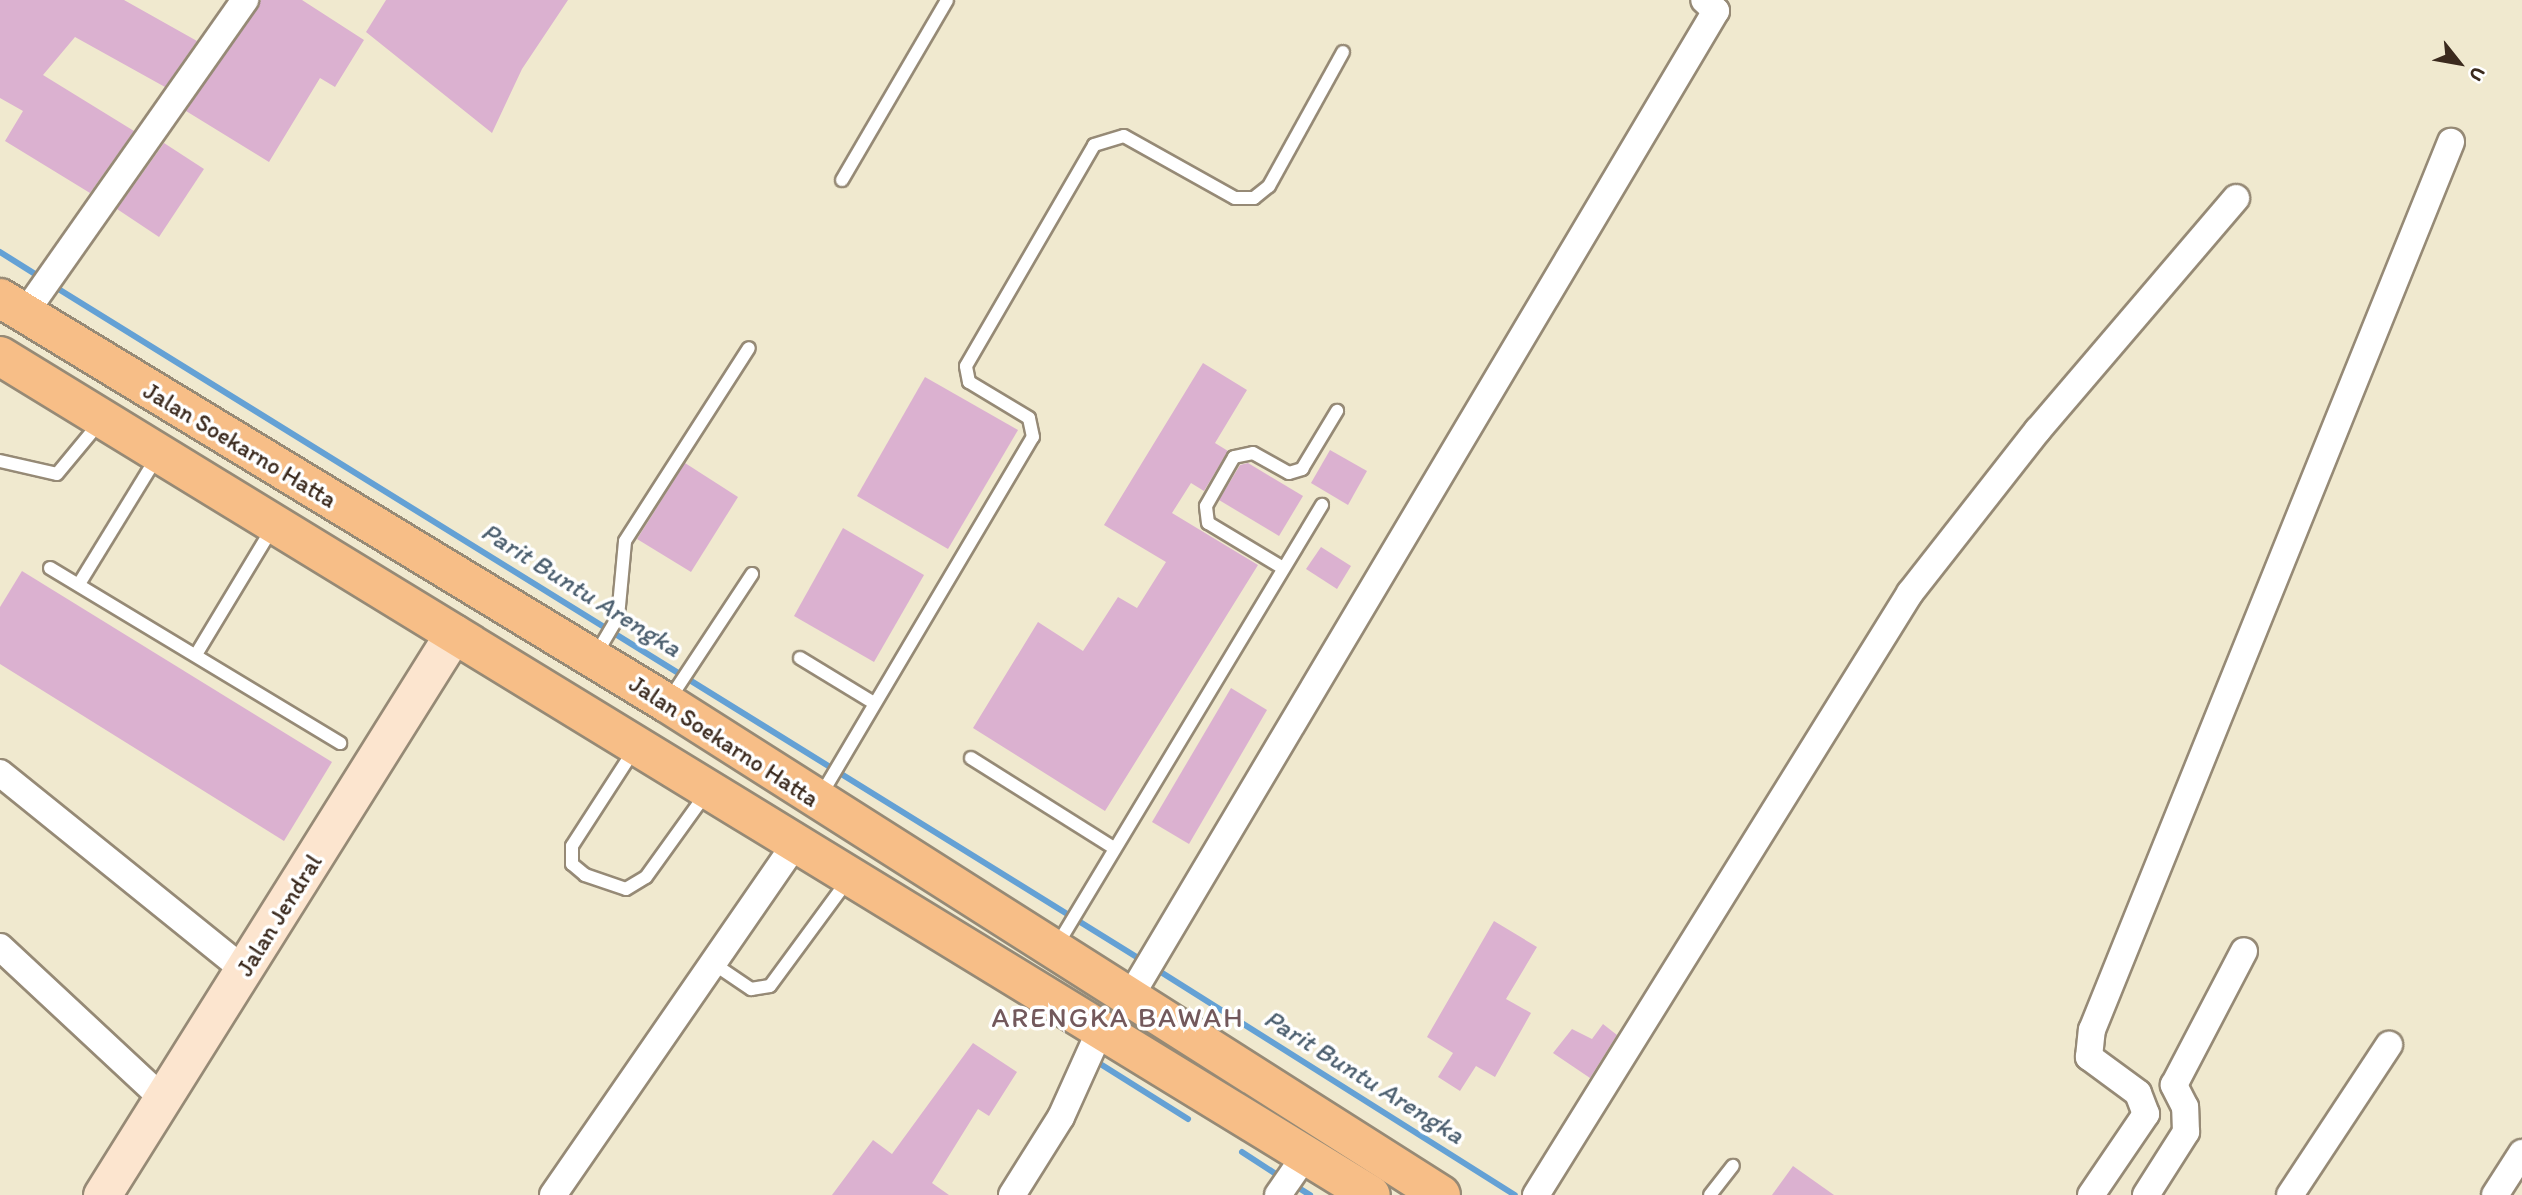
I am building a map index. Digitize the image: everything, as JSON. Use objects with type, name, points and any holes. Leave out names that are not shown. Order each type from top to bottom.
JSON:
[{"type":"main road","name":"Jalan Soekarno Hatta","points":[[30,293],[1062,938],[1130,997],[1441,1195]]},
{"type":"main road","name":"Jalan Soekarno Hatta","points":[[0,356],[276,523],[445,645],[632,753],[703,798],[792,848],[852,876],[1094,1041],[1301,1162],[1371,1195]]},
{"type":"main road","name":"Jalan Jendral","points":[[102,1195],[160,1096],[245,971],[445,645]]},
{"type":"street","points":[[30,293],[245,0]]},
{"type":"street","points":[[1130,997],[1710,6]]},
{"type":"street","points":[[2095,1193],[2146,1114],[2138,1093],[2089,1057],[2092,1030],[2451,142]]},
{"type":"street","points":[[1536,1195],[1910,593],[2038,430],[2236,198]]},
{"type":"street","points":[[0,773],[245,971]]},
{"type":"street","points":[[553,1195],[767,888],[792,848]]},
{"type":"street","points":[[0,947],[160,1096]]},
{"type":"street","points":[[2146,1195],[2186,1132],[2185,1107],[2174,1085],[2244,951]]},
{"type":"street","points":[[1012,1195],[1061,1117],[1094,1041]]},
{"type":"street","points":[[2290,1195],[2389,1045]]},
{"type":"street","points":[[2495,1195],[2522,1153]]},
{"type":"street","points":[[1279,1194],[1301,1162]]},
{"type":"lane","points":[[842,180],[947,0]]},
{"type":"lane","points":[[824,788],[1033,437],[1029,418],[970,382],[966,366],[1094,145],[1124,136],[1235,198],[1254,198],[1269,186],[1343,52]]},
{"type":"lane","points":[[600,647],[618,617],[625,541],[749,348]]},
{"type":"lane","points":[[1283,568],[1208,523],[1206,506],[1234,457],[1253,453],[1289,473],[1302,469],[1336,411]]},
{"type":"lane","points":[[0,461],[57,474],[103,418]]},
{"type":"lane","points":[[79,584],[152,466]]},
{"type":"lane","points":[[1062,938],[1322,505]]},
{"type":"lane","points":[[197,653],[276,523]]},
{"type":"lane","points":[[50,568],[197,653],[340,743]]},
{"type":"lane","points":[[673,693],[752,574]]},
{"type":"lane","points":[[800,658],[874,703]]},
{"type":"lane","points":[[632,753],[572,846],[572,864],[585,875],[626,889],[646,877],[703,798]]},
{"type":"lane","points":[[971,758],[1114,848]]},
{"type":"lane","points":[[714,964],[751,989],[770,986],[852,876]]},
{"type":"lane","points":[[1710,1195],[1733,1166]]},
{"type":"building","points":[[0,0],[124,0],[197,41],[165,87],[75,37],[43,75],[134,131],[90,193],[5,141],[23,111],[0,98]]},
{"type":"building","points":[[261,0],[302,0],[364,40],[335,87],[320,78],[269,162],[186,111]]},
{"type":"building","points":[[386,0],[568,0],[522,69],[492,133],[366,32]]},
{"type":"building","points":[[164,143],[204,169],[159,237],[117,209]]},
{"type":"building","points":[[1203,363],[1247,390],[1215,443],[1228,451],[1204,491],[1191,483],[1172,513],[1258,565],[1105,811],[973,728],[1038,622],[1083,651],[1118,597],[1137,608],[1166,562],[1104,525]]},
{"type":"building","points":[[925,377],[1018,430],[948,549],[857,496]]},
{"type":"building","points":[[1330,450],[1367,471],[1348,505],[1311,483]]},
{"type":"building","points":[[685,463],[738,497],[691,572],[637,539]]},
{"type":"building","points":[[1248,463],[1303,496],[1279,536],[1219,500],[1240,465]]},
{"type":"building","points":[[843,528],[924,575],[874,662],[794,616]]},
{"type":"building","points":[[1321,547],[1351,566],[1337,589],[1306,569]]},
{"type":"building","points":[[22,571],[332,762],[284,841],[0,664],[0,607]]},
{"type":"building","points":[[1231,688],[1267,710],[1189,844],[1152,822]]},
{"type":"building","points":[[1494,921],[1537,947],[1506,999],[1531,1013],[1495,1077],[1476,1066],[1460,1091],[1438,1077],[1453,1053],[1427,1037]]},
{"type":"building","points":[[1603,1024],[1617,1035],[1590,1078],[1553,1053],[1572,1029],[1592,1039]]},
{"type":"building","points":[[973,1043],[1017,1072],[989,1116],[978,1109],[932,1183],[949,1195],[832,1195],[873,1140],[892,1154]]},
{"type":"building","points":[[1793,1166],[1834,1195],[1772,1195]]},
{"type":"waterway","name":"Parit Buntu Arengka","points":[[0,252],[43,279]]},
{"type":"waterway","name":"Parit Buntu Arengka","points":[[52,285],[1143,961]]},
{"type":"waterway","name":"Parit Buntu Arengka","points":[[1156,969],[1515,1195]]},
{"type":"waterway","name":"Parit Buntu Arengka","points":[[1094,1060],[1188,1119]]},
{"type":"waterway","name":"Parit Buntu Arengka","points":[[1242,1152],[1282,1178]]},
{"type":"waterway","name":"Parit Buntu Arengka","points":[[1294,1185],[1310,1195]]},
{"type":"district","name":"ARENGKA BAWAH","points":[[1118,1017]]}]
